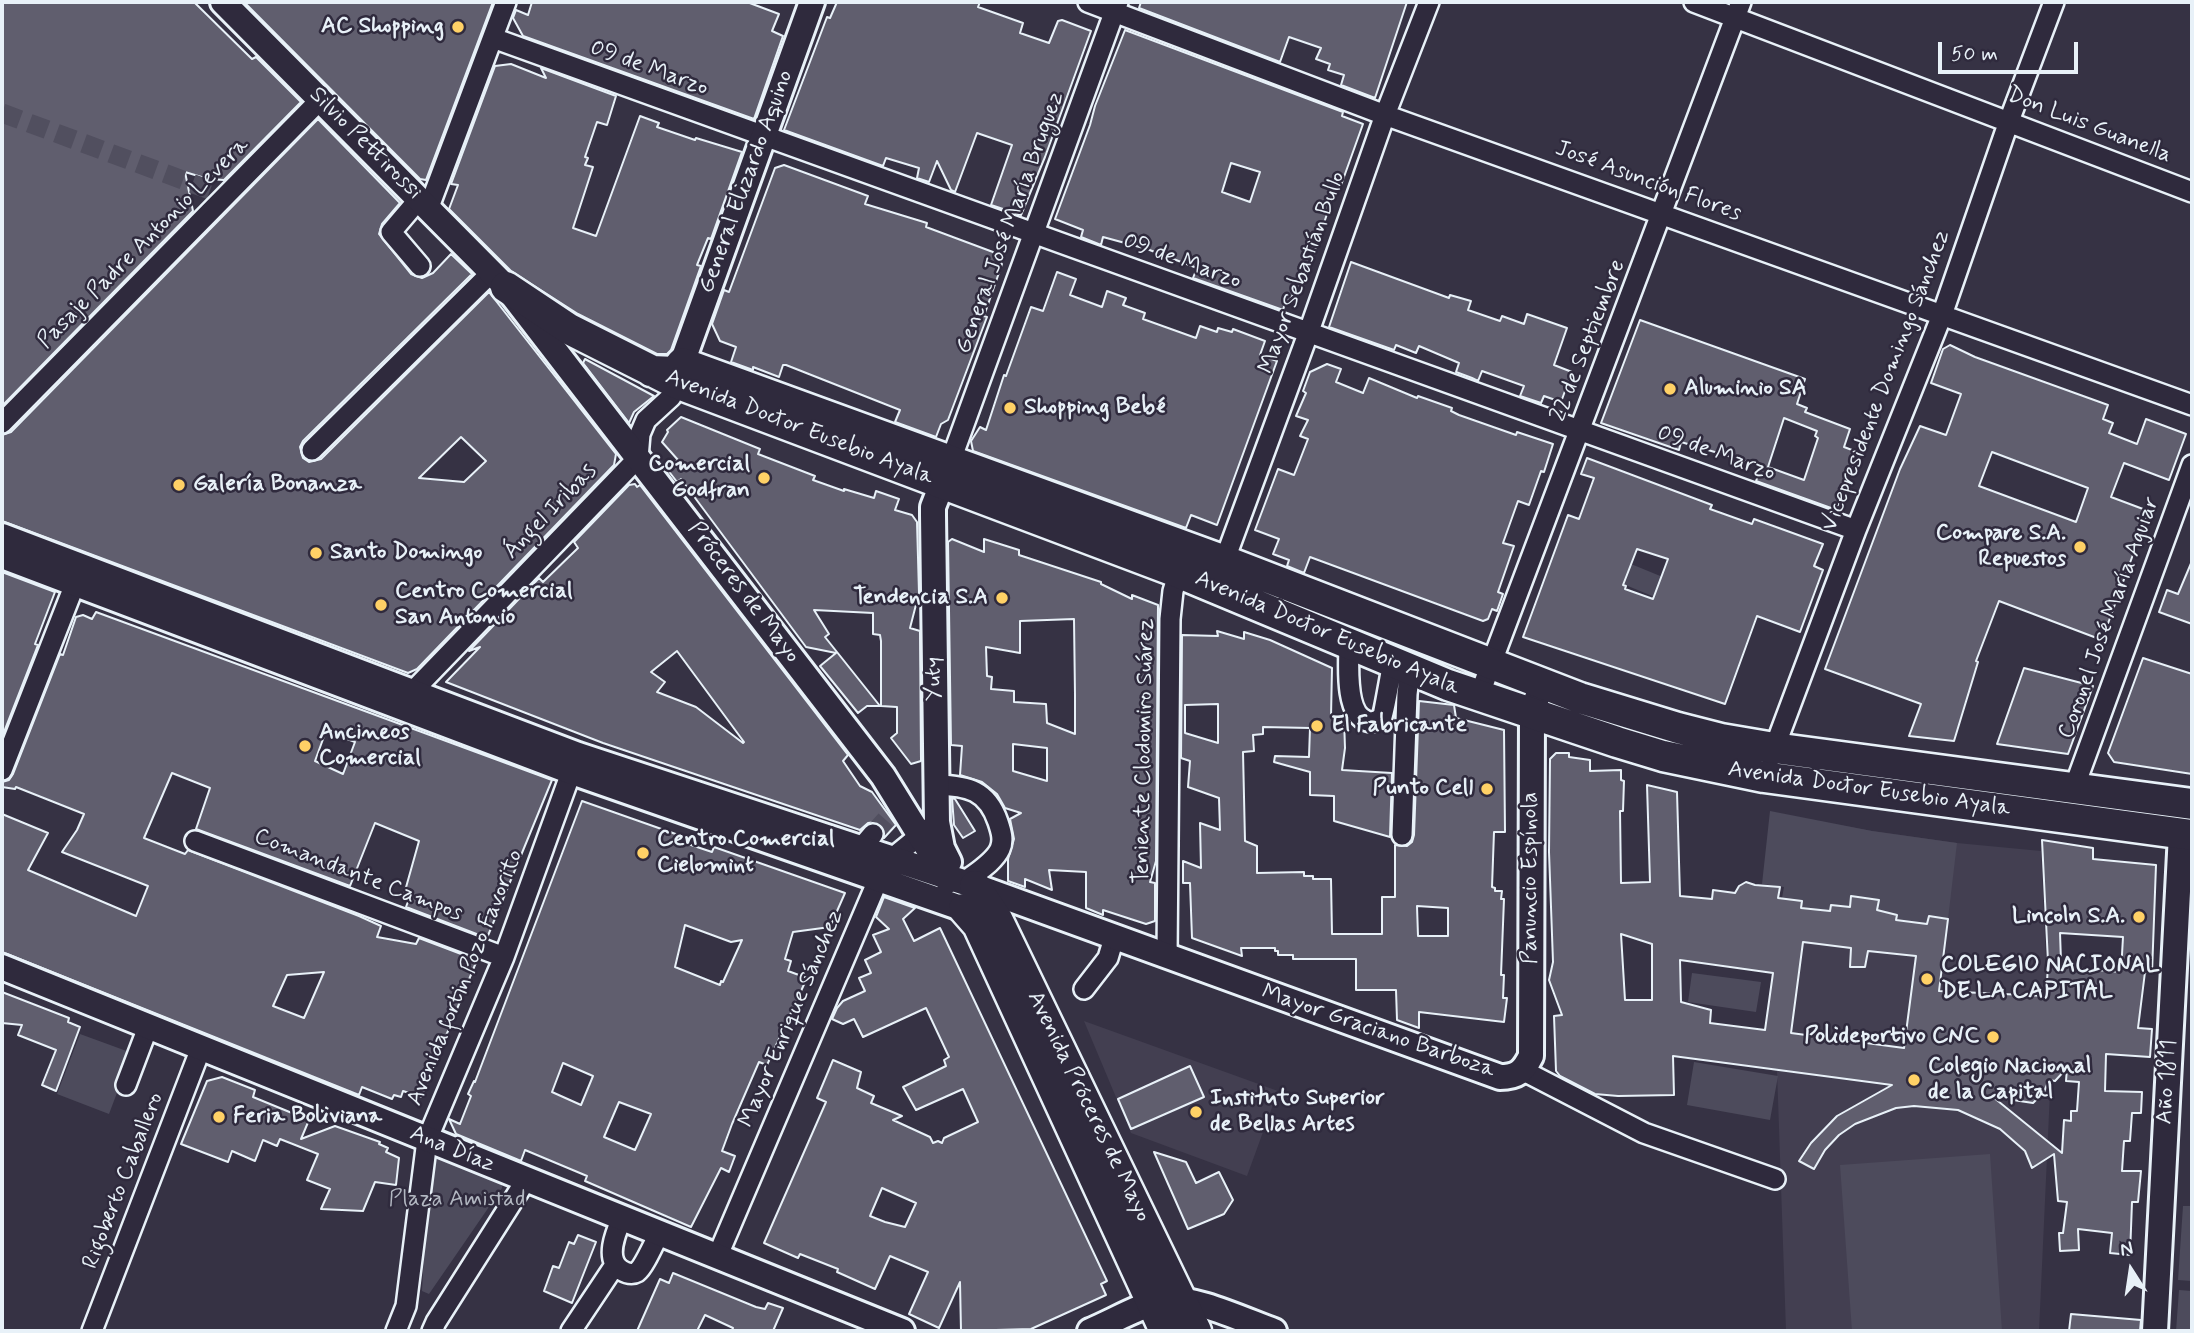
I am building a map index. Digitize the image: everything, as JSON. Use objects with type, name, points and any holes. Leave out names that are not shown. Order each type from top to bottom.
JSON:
[{"type":"highway","name":"Avenida Doctor Eusebio Ayala","points":[[499,280],[569,329],[670,372],[1219,574],[1678,728],[1774,748],[2192,804]]},
{"type":"highway","name":"Avenida Doctor Eusebio Ayala","points":[[1219,574],[1349,644],[1402,666],[1479,696],[1663,756],[1763,777],[2187,834]]},
{"type":"highway","name":"Avenida Próceres de Mayo","points":[[963,888],[1108,1210],[1166,1302],[1196,1331]]},
{"type":"highway","name":"Avenida Próceres de Mayo","points":[[963,888],[997,919],[1166,1302],[1165,1331]]},
{"type":"main road","name":"Silvio Pettirossi","points":[[223,2],[499,280]]},
{"type":"main road","name":"General Elizardo Aquino","points":[[670,372],[764,136],[812,2]]},
{"type":"main road","name":"Próceres de Mayo","points":[[499,280],[638,458],[892,801],[929,829]]},
{"type":"main road","name":"Yuty","points":[[947,472],[933,507],[936,778],[929,829],[963,888]]},
{"type":"main road","points":[[2,536],[78,575],[878,880],[963,888]]},
{"type":"main road","points":[[2,556],[78,575],[412,692],[575,763],[867,841],[891,859],[963,888]]},
{"type":"main road","name":"Panuncio Espínola","points":[[1524,1071],[1531,1056],[1532,714],[1541,684]]},
{"type":"main road","points":[[892,801],[890,787],[920,787],[936,778]]},
{"type":"main road","name":"Año 1811","points":[[2155,1331],[2185,916],[2187,834]]},
{"type":"main road","name":"Mayor Graciano Barboza","points":[[963,888],[1114,938],[1500,1077],[1511,1077],[1524,1071]]},
{"type":"main road","name":"Ana Díaz","points":[[2,967],[902,1331]]},
{"type":"main road","points":[[1090,1331],[1166,1302],[1199,1304],[1274,1331]]},
{"type":"street","points":[[420,266],[391,232],[424,203],[506,2]]},
{"type":"street","name":"José Asunción Flores","points":[[1088,2],[1116,7],[1385,115],[2192,405]]},
{"type":"street","name":"Mayor Sebastián Bullo","points":[[1219,574],[1385,115],[1429,2]]},
{"type":"street","name":"Don Luis Guanella","points":[[1694,2],[1738,9],[2009,121],[2192,192]]},
{"type":"street","name":"Vicepresidente Domingo Sánchez","points":[[1763,777],[1856,530],[1942,315],[2009,121],[2054,2]]},
{"type":"street","name":"General José María Bruguez","points":[[947,472],[1116,7]]},
{"type":"street","name":"22 de Septiembre","points":[[1479,696],[1738,9]]},
{"type":"street","name":"09 de Marzo","points":[[493,38],[1856,530]]},
{"type":"street","name":"Pasaje Padre Antonio Levera","points":[[2,423],[321,99]]},
{"type":"street","points":[[312,450],[499,280]]},
{"type":"street","points":[[638,458],[640,434],[646,420],[658,407],[667,403],[670,372]]},
{"type":"street","name":"Ángel Iribas","points":[[412,692],[638,458]]},
{"type":"street","name":"Coronel José María Aguiar","points":[[2074,788],[2192,465]]},
{"type":"street","name":"Teniente Clodomiro Suárez","points":[[1167,957],[1170,619],[1183,560]]},
{"type":"street","points":[[2,770],[78,575]]},
{"type":"street","points":[[1349,644],[1348,678],[1351,701],[1357,714],[1364,720],[1371,722],[1383,715],[1387,686],[1402,666]]},
{"type":"street","points":[[1402,666],[1407,694],[1402,835]]},
{"type":"street","name":"Avenida fortin Pozo Favorito","points":[[396,1331],[406,1306],[427,1140],[504,957],[575,763]]},
{"type":"street","points":[[936,778],[984,797],[996,817],[1002,835],[999,850],[963,888]]},
{"type":"street","name":"Mayor Enrique Sánchez","points":[[718,1255],[878,880],[891,859],[929,829]]},
{"type":"street","name":"Comandante Campos","points":[[195,841],[504,957]]},
{"type":"street","points":[[1084,989],[1108,958],[1114,938]]},
{"type":"street","points":[[126,1085],[148,1027]]},
{"type":"street","name":"Rigoberto Caballero","points":[[92,1331],[201,1048]]},
{"type":"street","name":"Mayor Graciano Barboza","points":[[1524,1071],[1644,1133],[1774,1179]]},
{"type":"street","points":[[406,1306],[434,1326],[526,1180]]},
{"type":"street","points":[[570,1331],[615,1265],[613,1241],[622,1218]]},
{"type":"street","points":[[615,1265],[626,1273],[635,1273],[640,1269],[660,1233]]},
{"type":"shaded area","name":"Colegio Nacional de la Capital","points":[[1796,817],[1957,843],[2041,851],[2051,1070],[2039,1331],[1786,1331],[1777,1070],[1785,1023],[1766,1021]]},
{"type":"shaded area","name":"Instituto Superior de Bellas Artes","points":[[1084,1021],[1278,1091],[1247,1176],[1131,1133]]},
{"type":"green space","points":[[1631,564],[1670,580],[1662,600],[1623,584]]},
{"type":"green space","points":[[1770,811],[1872,831],[1957,843],[1948,919],[1929,916],[1927,924],[1896,920],[1886,914],[1886,911],[1877,910],[1878,900],[1852,896],[1850,907],[1831,905],[1830,911],[1801,908],[1802,901],[1782,898],[1784,887],[1762,884]]},
{"type":"green space","points":[[1692,973],[1761,982],[1756,1012],[1688,1002]]},
{"type":"green space","points":[[80,1034],[132,1053],[109,1114],[57,1094]]},
{"type":"green space","points":[[1694,1062],[1778,1076],[1770,1120],[1687,1105]]},
{"type":"green space","points":[[1990,1154],[2002,1331],[1852,1331],[1840,1165]]},
{"type":"green space","name":"Plaza Amistad","points":[[433,1156],[502,1184],[502,1188],[429,1294],[422,1291],[429,1158]]},
{"type":"green space","points":[[2183,1206],[2192,1206],[2192,1281],[2178,1280]]},
{"type":"green space","points":[[2179,1290],[2192,1291],[2192,1331],[2176,1331]]},
{"type":"building","points":[[2,2],[194,2],[252,59],[256,57],[301,102],[224,180],[208,179],[185,172],[193,211],[2,406]]},
{"type":"building","points":[[244,2],[493,2],[426,180],[420,179]]},
{"type":"building","points":[[532,2],[747,2],[779,14],[772,31],[783,36],[754,119],[523,36],[513,18],[516,10],[528,15]]},
{"type":"building","points":[[837,2],[980,2],[978,7],[1023,23],[1020,33],[1049,43],[1058,21],[1062,20],[1091,31],[1021,215],[991,205],[1012,145],[977,133],[955,192],[951,190],[937,161],[929,182],[917,178],[919,168],[886,158],[883,166],[784,130],[827,17],[830,18]]},
{"type":"building","points":[[1141,2],[1407,2],[1375,98],[1341,85],[1344,75],[1328,70],[1330,64],[1316,59],[1321,48],[1289,37],[1280,62],[1139,8]]},
{"type":"building","points":[[1125,30],[1343,112],[1342,116],[1363,124],[1340,188],[1332,199],[1301,292],[1295,290],[1290,301],[1286,300],[1283,310],[1193,278],[1197,268],[1147,249],[1103,237],[1101,245],[1081,237],[1083,230],[1055,219]],"holes":[[[1231,163],[1260,172],[1250,202],[1222,192]]]},
{"type":"building","points":[[511,64],[546,78],[541,68],[616,96],[607,125],[597,122],[585,157],[588,158],[585,165],[593,167],[573,228],[596,236],[640,116],[659,123],[657,127],[742,152],[711,239],[708,238],[697,265],[701,266],[671,350],[667,354],[657,354],[578,314],[511,271],[449,209],[458,185],[451,184],[495,66]]},
{"type":"building","points":[[318,119],[400,203],[382,224],[379,234],[411,274],[422,278],[433,273],[451,254],[472,274],[303,441],[300,447],[303,458],[309,462],[321,459],[489,292],[616,454],[614,465],[417,669],[408,673],[2,521],[2,435],[11,432]],"holes":[[[461,437],[486,461],[464,482],[419,478]]]},
{"type":"building","points":[[784,165],[868,196],[865,204],[927,223],[926,227],[993,252],[1002,264],[984,316],[987,317],[948,420],[941,424],[936,437],[895,422],[900,410],[786,365],[783,365],[779,377],[731,362],[736,347],[720,341],[712,324],[724,290],[729,292],[775,168]]},
{"type":"building","points":[[1351,262],[1449,298],[1450,295],[1471,301],[1468,310],[1500,321],[1502,316],[1524,324],[1527,314],[1567,328],[1554,365],[1572,372],[1561,402],[1544,396],[1541,403],[1520,396],[1524,386],[1482,371],[1478,381],[1456,372],[1459,363],[1419,346],[1416,353],[1396,345],[1394,350],[1329,327]]},
{"type":"building","points":[[1057,272],[1076,279],[1070,295],[1102,307],[1107,291],[1126,298],[1123,305],[1145,313],[1143,319],[1196,338],[1200,326],[1217,332],[1218,328],[1232,332],[1233,329],[1265,341],[1260,355],[1277,361],[1217,525],[1191,515],[1186,528],[973,451],[971,441],[980,427],[986,430],[1031,307],[1043,311]]},
{"type":"building","points":[[1640,320],[1805,379],[1797,404],[1807,408],[1805,412],[1850,429],[1844,447],[1860,453],[1852,471],[1849,470],[1838,505],[1831,508],[1756,481],[1762,466],[1681,442],[1679,450],[1601,423]],"holes":[[[1784,418],[1817,431],[1815,436],[1818,438],[1804,480],[1768,467]]]},
{"type":"building","points":[[1950,345],[1975,357],[2108,405],[2103,419],[2113,423],[2109,433],[2137,444],[2146,419],[2186,434],[2169,480],[2124,463],[2111,497],[2143,509],[2142,513],[2147,516],[2102,640],[1999,601],[1976,661],[1978,662],[1954,741],[1909,736],[1921,704],[1825,669],[1900,469],[1920,426],[1946,435],[1961,394],[1931,383],[1943,349]],"holes":[[[1992,452],[2088,488],[2076,522],[1979,486]]]},
{"type":"building","points":[[585,359],[654,396],[634,412],[629,423],[583,363]]},
{"type":"building","points":[[1327,364],[1341,369],[1336,382],[1363,393],[1369,378],[1417,398],[1418,396],[1452,408],[1451,411],[1459,415],[1516,435],[1517,432],[1553,444],[1529,505],[1518,501],[1503,543],[1514,546],[1498,592],[1503,594],[1497,611],[1492,609],[1488,619],[1483,621],[1310,557],[1304,573],[1287,566],[1289,560],[1273,554],[1279,539],[1255,530],[1278,469],[1294,475],[1308,439],[1300,436],[1308,420],[1296,416],[1306,393],[1303,391],[1310,372]]},
{"type":"building","points":[[681,417],[760,449],[758,454],[815,476],[813,480],[874,498],[876,491],[899,499],[895,510],[912,515],[917,522],[919,593],[910,628],[920,631],[921,761],[911,764],[891,738],[897,733],[897,707],[881,706],[881,641],[880,635],[873,634],[873,613],[814,610],[829,634],[825,637],[880,706],[867,706],[858,713],[820,666],[836,653],[806,647],[681,479],[677,482],[667,469],[678,460],[662,442],[667,430]]},
{"type":"building","points":[[1587,458],[1712,505],[1710,509],[1752,524],[1754,519],[1823,544],[1814,566],[1823,570],[1800,632],[1757,616],[1725,704],[1523,637],[1568,515],[1579,519],[1594,478],[1581,474]],"holes":[[[1637,549],[1668,559],[1653,599],[1625,589],[1626,586],[1623,585]]]},
{"type":"building","points":[[629,485],[640,485],[848,755],[843,761],[860,786],[872,792],[896,825],[884,838],[884,829],[876,822],[868,823],[860,830],[603,743],[446,682],[480,647],[469,651],[539,578],[543,582],[578,548],[574,542]],"holes":[[[677,651],[744,742],[696,707],[657,692],[665,682],[651,672]]]},
{"type":"building","points":[[952,539],[984,552],[984,539],[1019,550],[1019,555],[1101,582],[1132,599],[1132,595],[1158,605],[1156,861],[1150,882],[1155,883],[1155,921],[1146,924],[1103,910],[1103,915],[1086,908],[1086,872],[1049,870],[1052,890],[1025,879],[1025,887],[1008,881],[1008,859],[1014,839],[1010,819],[1021,813],[1005,808],[997,794],[982,782],[960,775],[962,746],[951,745],[948,542]],"holes":[[[1074,619],[1075,695],[1075,734],[1047,723],[1046,704],[1014,702],[1014,691],[991,689],[992,677],[987,676],[986,647],[1020,653],[1020,621]],[[1013,744],[1047,748],[1047,781],[1013,771]]]},
{"type":"building","points":[[2192,561],[2192,624],[2159,612],[2167,590],[2178,594]]},
{"type":"building","points":[[2,572],[55,592],[35,644],[38,645],[2,737]]},
{"type":"building","points":[[96,612],[552,780],[487,938],[406,907],[409,899],[403,898],[419,841],[375,823],[350,886],[196,829],[210,788],[172,773],[144,838],[185,854],[188,850],[359,916],[381,926],[377,937],[416,944],[419,938],[477,960],[421,1097],[403,1091],[401,1097],[394,1095],[392,1099],[362,1087],[359,1095],[2,952],[2,814],[48,833],[28,870],[136,916],[148,886],[62,852],[84,814],[16,787],[2,787],[2,782],[9,780],[13,774],[76,617],[83,615],[92,619]],"holes":[[[326,731],[355,742],[343,774],[315,761]],[[324,972],[304,1018],[273,1006],[287,975]]]},
{"type":"building","points":[[1217,631],[1244,639],[1244,632],[1270,640],[1332,668],[1331,717],[1344,719],[1345,748],[1342,770],[1392,773],[1390,837],[1334,821],[1334,796],[1310,795],[1310,772],[1274,762],[1275,756],[1309,757],[1310,728],[1263,727],[1263,734],[1253,735],[1254,751],[1243,752],[1245,841],[1257,846],[1257,873],[1304,872],[1304,876],[1313,876],[1313,879],[1331,879],[1332,934],[1382,934],[1382,897],[1395,897],[1395,845],[1407,846],[1414,835],[1419,701],[1454,705],[1456,718],[1504,730],[1505,832],[1494,832],[1492,887],[1495,891],[1502,891],[1501,899],[1504,899],[1501,975],[1504,975],[1503,998],[1507,998],[1504,1022],[1419,1012],[1419,1028],[1397,1020],[1396,990],[1356,990],[1356,959],[1293,959],[1293,955],[1278,955],[1275,948],[1241,948],[1242,956],[1192,938],[1190,883],[1183,883],[1183,861],[1201,868],[1200,823],[1220,830],[1219,798],[1188,787],[1190,761],[1181,758],[1182,635],[1218,636]],"holes":[[[1218,704],[1218,743],[1185,733],[1185,705]],[[1417,906],[1448,908],[1448,936],[1418,936]]]},
{"type":"building","points":[[2143,658],[2192,674],[2192,774],[2114,762],[2108,753]]},
{"type":"building","points":[[2024,668],[2093,686],[2068,754],[1997,744]]},
{"type":"building","points":[[1556,753],[1569,753],[1569,757],[1590,760],[1590,771],[1621,770],[1621,780],[1624,781],[1623,811],[1620,811],[1621,883],[1650,882],[1647,785],[1677,792],[1680,896],[1712,899],[1713,890],[1735,893],[1739,886],[1746,882],[1780,887],[1778,898],[1802,901],[1801,908],[1830,911],[1831,905],[1850,907],[1851,896],[1879,900],[1877,910],[1897,915],[1896,920],[1927,924],[1929,916],[1948,919],[1939,991],[2046,996],[2048,966],[2121,972],[2123,937],[2060,933],[2061,961],[2048,962],[2042,840],[2093,848],[2093,859],[2156,865],[2152,973],[2145,972],[2138,1028],[2152,1029],[2150,1057],[2106,1054],[2105,1091],[2142,1092],[2141,1113],[2132,1113],[2130,1141],[2124,1141],[2122,1171],[2141,1171],[2138,1202],[2132,1202],[2130,1255],[2110,1253],[2112,1233],[2078,1229],[2079,1250],[2060,1251],[2059,1233],[2063,1233],[2067,1202],[2058,1201],[2054,1154],[2032,1168],[2025,1151],[2000,1129],[1958,1110],[1914,1106],[1896,1108],[1855,1124],[1839,1135],[1825,1150],[1814,1169],[1799,1161],[1811,1143],[1837,1116],[1892,1085],[1673,1056],[1674,1095],[1595,1094],[1560,1076],[1556,1071],[1554,1016],[1562,1015],[1549,980],[1553,962],[1549,852],[1550,759]],"holes":[[[1621,934],[1652,944],[1652,1000],[1625,1000]],[[1803,942],[1851,948],[1850,967],[1865,967],[1868,951],[1916,956],[1904,1048],[1791,1033]],[[1680,960],[1773,973],[1765,1030],[1710,1023],[1711,1010],[1681,1002]],[[2067,1068],[2066,1081],[2079,1082],[2077,1111],[2071,1111],[2071,1121],[2064,1120],[2062,1153],[1993,1097],[2033,1103],[2044,1092],[2049,1080],[2055,1081]]]},
{"type":"building","points":[[952,798],[975,831],[963,838],[954,825]]},
{"type":"building","points":[[582,801],[687,838],[685,843],[712,852],[714,847],[845,893],[830,927],[793,932],[785,959],[791,961],[788,971],[807,978],[767,1065],[759,1062],[732,1124],[722,1151],[735,1156],[729,1172],[721,1168],[691,1227],[585,1181],[587,1176],[525,1150],[521,1161],[456,1134],[449,1119],[460,1124],[471,1096],[468,1094],[475,1082]],"holes":[[[685,925],[731,942],[742,940],[720,985],[675,967]],[[563,1063],[593,1076],[581,1105],[552,1092]],[[619,1102],[651,1114],[635,1150],[604,1137]]]},
{"type":"building","points":[[884,897],[915,908],[903,919],[914,941],[940,928],[1107,1281],[1101,1284],[1106,1295],[1031,1329],[961,1331],[960,1282],[939,1328],[909,1314],[928,1272],[890,1256],[875,1289],[837,1272],[838,1269],[800,1254],[798,1258],[764,1243],[826,1102],[817,1098],[833,1060],[861,1072],[857,1088],[874,1096],[871,1103],[902,1116],[893,1120],[930,1137],[933,1143],[942,1143],[944,1138],[978,1122],[963,1089],[916,1110],[903,1087],[946,1066],[944,1060],[949,1057],[926,1008],[863,1037],[854,1019],[843,1024],[832,1019],[843,1001],[865,991],[859,978],[871,973],[865,960],[881,952],[873,935],[889,929],[876,917]],"holes":[[[882,1188],[916,1203],[905,1227],[870,1216]]]},
{"type":"building","points":[[2,992],[69,1018],[68,1022],[80,1027],[56,1091],[42,1085],[56,1050],[18,1035],[22,1025],[2,1023]]},
{"type":"building","points":[[1190,1066],[1204,1097],[1131,1129],[1118,1099]]},
{"type":"building","points":[[222,1077],[255,1090],[253,1097],[309,1120],[301,1139],[335,1126],[380,1142],[379,1144],[388,1148],[386,1152],[399,1158],[396,1185],[375,1182],[363,1211],[321,1209],[330,1189],[307,1180],[318,1154],[280,1139],[277,1146],[263,1140],[255,1161],[232,1151],[228,1162],[181,1144],[207,1081]]},
{"type":"building","points":[[1154,1152],[1186,1162],[1196,1183],[1219,1172],[1233,1200],[1224,1214],[1188,1229]]},
{"type":"building","points":[[578,1235],[596,1242],[572,1303],[544,1291],[553,1266],[559,1268],[569,1242],[574,1244]]},
{"type":"building","points":[[673,1273],[756,1307],[765,1309],[768,1303],[783,1308],[773,1331],[732,1331],[733,1328],[705,1315],[697,1331],[637,1331],[660,1279],[669,1283]]},
{"type":"building","points":[[2071,1314],[2141,1320],[2140,1331],[2069,1331]]},
{"type":"tunnel","points":[[2,113],[226,196]]},
{"type":"tunnel","points":[[873,834],[889,816]]},
{"type":"place","name":"AC Shopping","points":[[458,27]]},
{"type":"place","name":"Aluminio SA","points":[[1670,389]]},
{"type":"place","name":"Shopping Bebé","points":[[1010,408]]},
{"type":"place","name":"Comercial Godfran","points":[[764,478]]},
{"type":"place","name":"Galería Bonanza","points":[[179,485]]},
{"type":"place","name":"Compare S.A. Repuestos","points":[[2080,547]]},
{"type":"place","name":"Santo Domingo","points":[[316,553]]},
{"type":"place","name":"Tendencia S.A","points":[[1002,598]]},
{"type":"place","name":"Centro Comercial San Antonio","points":[[381,605]]},
{"type":"place","name":"El Fabricante","points":[[1317,726]]},
{"type":"place","name":"Ancineos Comercial","points":[[305,746]]},
{"type":"place","name":"Punto Cell","points":[[1487,789]]},
{"type":"place","name":"Centro Comercial Cielomint","points":[[643,853]]},
{"type":"place","name":"Lincoln S.A.","points":[[2139,917]]},
{"type":"place","name":"COLEGIO NACIONAL DE LA CAPITAL","points":[[1927,979]]},
{"type":"place","name":"Polideportivo CNC","points":[[1993,1037]]},
{"type":"place","name":"Colegio Nacional de la Capital","points":[[1914,1080]]},
{"type":"place","name":"Instituto Superior de Bellas Artes","points":[[1196,1112]]},
{"type":"place","name":"Feria Boliviana","points":[[219,1117]]}]
